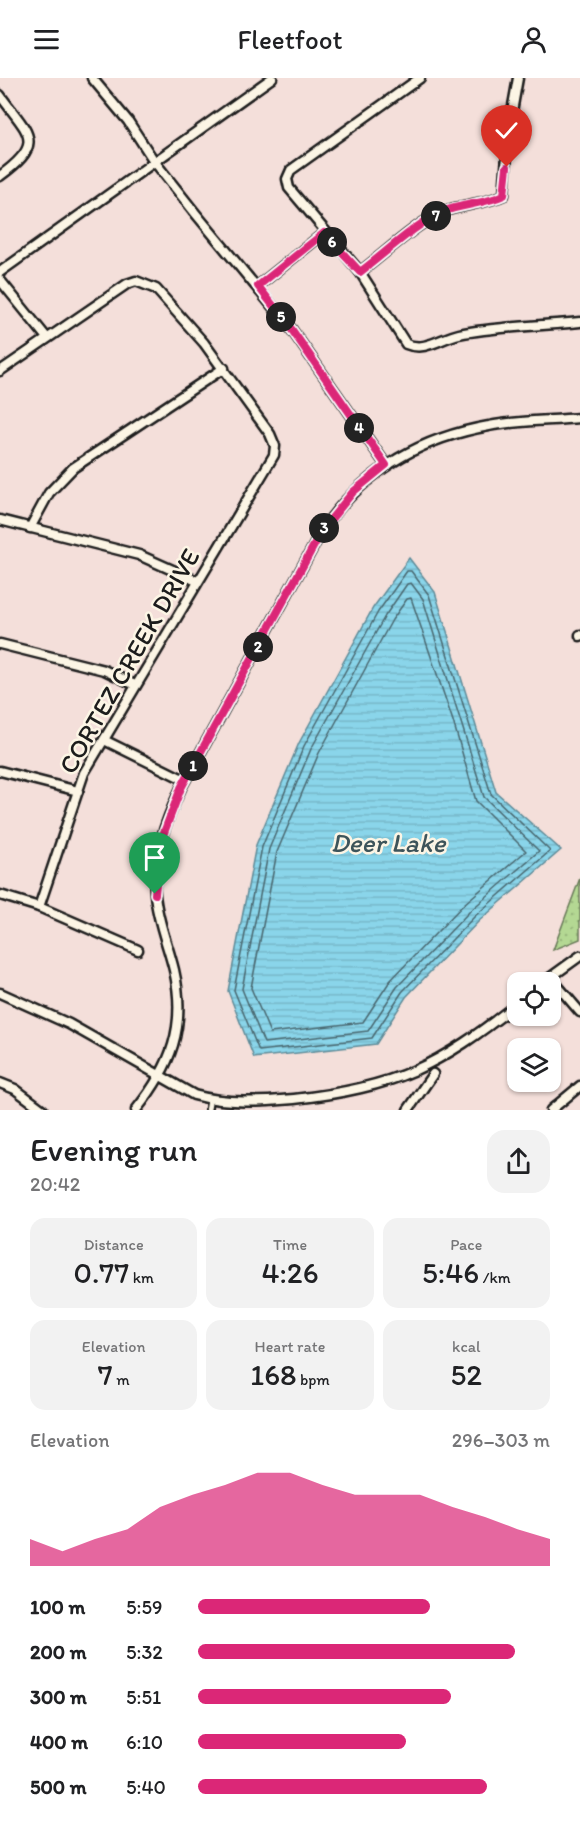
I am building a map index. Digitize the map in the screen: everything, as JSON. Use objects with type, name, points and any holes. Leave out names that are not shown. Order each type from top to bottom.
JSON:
[{"type":"street","points":[[92,78],[128,121],[154,161],[292,330],[386,465]]},
{"type":"street","points":[[0,272],[272,78]]},
{"type":"street","points":[[360,272],[440,213],[460,206],[494,200],[504,195],[509,128],[518,78]]},
{"type":"street","points":[[416,79],[291,170],[287,179],[289,188],[324,233],[360,272],[406,344],[414,347],[458,334],[580,322]]},
{"type":"street","points":[[0,95],[29,135],[29,146],[25,156],[0,176]]},
{"type":"street","points":[[258,286],[324,233]]},
{"type":"street","points":[[0,280],[47,338]]},
{"type":"street","points":[[0,371],[127,284],[136,281],[156,289],[224,368],[73,468],[49,493],[30,528]]},
{"type":"street","name":"CORTEZ CREEK DRIVE","points":[[39,907],[84,773],[252,489],[270,465],[275,446],[270,434],[224,368]]},
{"type":"street","points":[[136,1110],[160,1077],[176,1038],[179,1014],[174,971],[155,894],[156,870],[167,818],[185,780],[323,529],[353,492],[386,465],[424,445],[490,425],[580,418]]},
{"type":"street","points":[[0,520],[139,555],[197,581]]},
{"type":"street","points":[[0,644],[104,670],[135,684]]},
{"type":"street","points":[[104,740],[185,780]]},
{"type":"street","points":[[0,771],[78,791]]},
{"type":"street","points":[[0,895],[39,907],[138,950]]},
{"type":"street","points":[[559,972],[580,956]]},
{"type":"street","points":[[0,993],[69,1024],[194,1095],[210,1099],[273,1101],[342,1094],[393,1081],[470,1042],[507,1012]]},
{"type":"street","points":[[561,993],[580,1012]]},
{"type":"street","points":[[408,1110],[433,1074]]},
{"type":"street","points":[[0,1083],[15,1089],[43,1110]]},
{"type":"street","points":[[551,1110],[580,1086]]},
{"type":"lane","points":[[208,1110],[210,1099]]},
{"type":"green space","points":[[580,878],[580,939],[553,950]]},
{"type":"water","name":"Deer Lake","points":[[409,558],[435,592],[496,792],[561,850],[479,921],[406,997],[376,1044],[254,1058],[228,991],[256,845],[299,743],[373,608]]},
{"type":"route","points":[[155,894],[160,843],[167,818],[181,788],[323,529],[353,492],[386,465],[292,330],[258,286],[324,233],[360,272],[440,213],[480,201],[494,200],[504,195],[507,167]]}]
